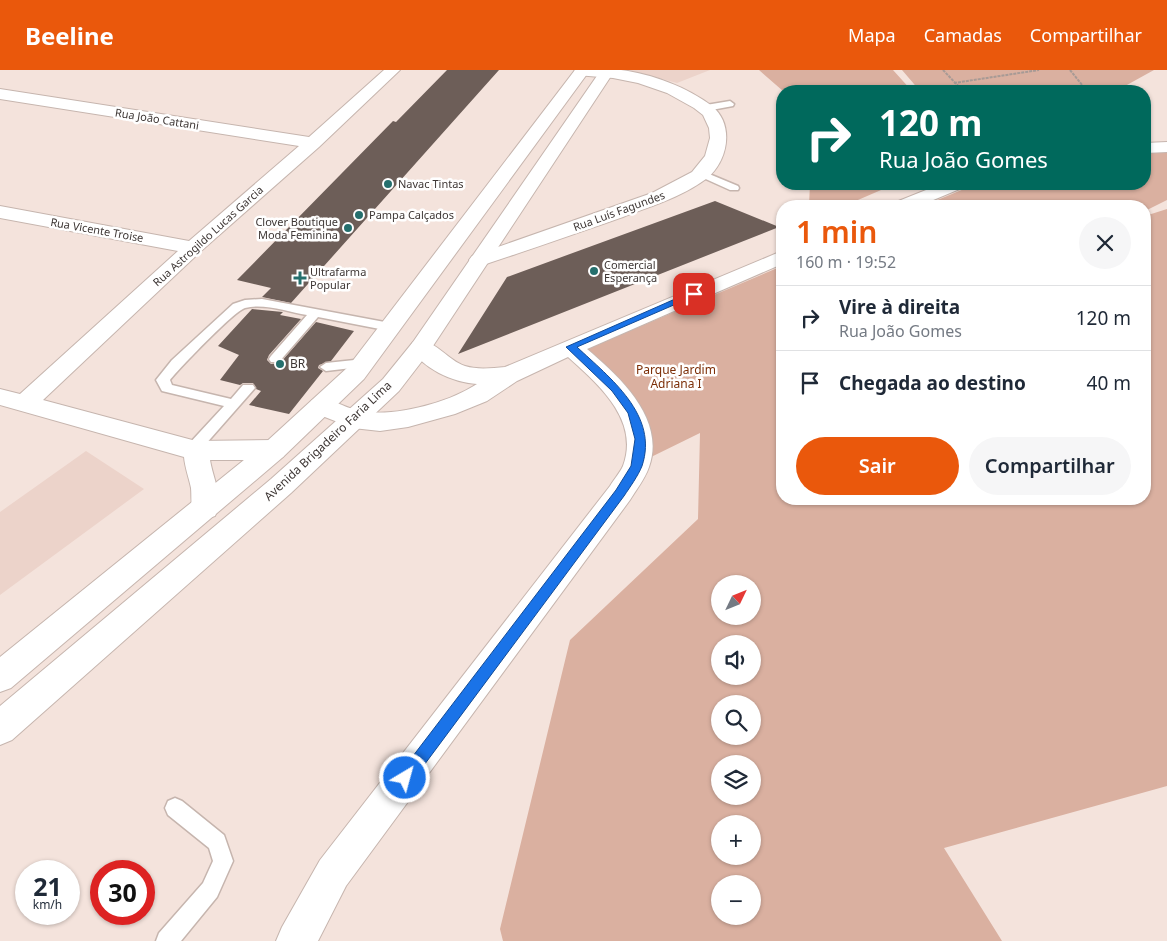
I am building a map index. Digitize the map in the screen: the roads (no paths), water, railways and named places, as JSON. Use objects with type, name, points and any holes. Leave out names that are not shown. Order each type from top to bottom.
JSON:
[{"type":"street","name":"Rua Astrogildo Lucas Garcia","points":[[25,403],[194,248],[393,70]]},
{"type":"street","points":[[0,677],[274,450],[356,373],[582,71],[607,71],[636,77],[688,97],[706,108]]},
{"type":"street","name":"Avenida Brigadeiro Faria Lima","points":[[0,728],[281,486],[391,385],[421,347],[607,71]]},
{"type":"street","name":"Rua João Cattani","points":[[0,94],[313,143]]},
{"type":"street","name":"Rua Luís Fagundes","points":[[480,260],[666,195],[702,174],[715,153],[720,137],[716,122],[706,108]]},
{"type":"street","points":[[1151,148],[1167,147]]},
{"type":"street","points":[[917,200],[942,190]]},
{"type":"street","name":"Rua Vicente Troise","points":[[0,212],[194,248]]},
{"type":"street","points":[[321,406],[353,419],[380,422],[408,418],[446,408],[478,395],[509,375],[571,347],[776,260]]},
{"type":"street","points":[[421,347],[438,362],[457,372],[479,377],[509,375]]},
{"type":"street","points":[[296,941],[333,873],[620,493],[636,466],[640,439],[632,412],[616,389],[571,347]]},
{"type":"street","points":[[0,397],[194,450],[274,450]]},
{"type":"street","points":[[194,450],[204,487],[205,508]]},
{"type":"lane","points":[[706,108],[730,104]]},
{"type":"lane","points":[[702,174],[734,188]]},
{"type":"lane","points":[[234,404],[168,388],[163,380],[178,363],[237,308],[245,304],[262,303],[390,327]]},
{"type":"lane","points":[[275,359],[315,313]]},
{"type":"lane","points":[[326,367],[364,363]]},
{"type":"lane","points":[[194,450],[248,388]]},
{"type":"lane","points":[[166,941],[210,890],[223,861],[217,842],[175,808]]},
{"type":"place","name":"Navac Tintas","points":[[388,184]]},
{"type":"place","name":"Pampa Calçados","points":[[359,215]]},
{"type":"place","name":"Clover Boutique Moda Feminina","points":[[348,228]]},
{"type":"place","name":"Comercial Esperança","points":[[594,271]]},
{"type":"place","name":"Ultrafarma Popular","points":[[300,278]]},
{"type":"place","name":"BR","points":[[280,364]]},
{"type":"park label","name":"Parque Jardim Adriana I","points":[[676,377]]}]
